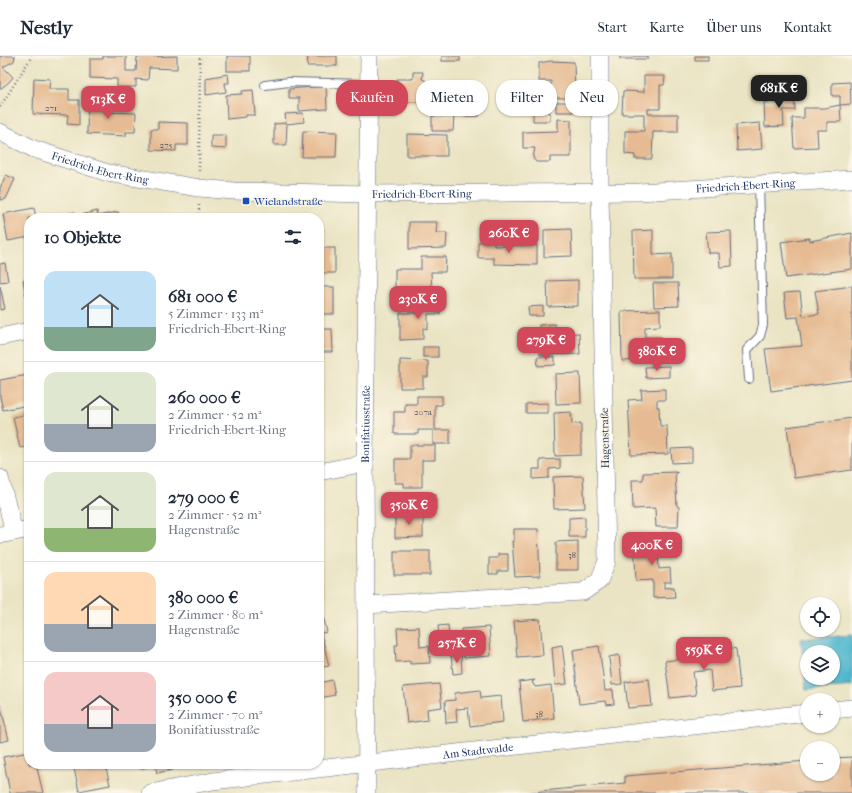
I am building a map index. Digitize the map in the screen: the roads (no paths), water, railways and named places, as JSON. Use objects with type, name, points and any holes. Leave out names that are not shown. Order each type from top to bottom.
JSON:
[{"type":"street","name":"Bonifatiusstraße","points":[[369,56],[369,80]]},
{"type":"street","name":"Hagenstraße","points":[[366,605],[582,592],[599,581],[607,561],[600,192],[600,56]]},
{"type":"street","name":"Bonifatiusstraße","points":[[367,793],[365,463],[369,116]]},
{"type":"street","name":"Friedrich-Ebert-Ring","points":[[0,132],[34,149],[108,173],[199,188],[368,194],[600,192],[759,185],[852,179]]},
{"type":"street","points":[[0,337],[24,332]]},
{"type":"street","points":[[324,471],[365,463]]},
{"type":"street","points":[[0,478],[14,532]]},
{"type":"street","points":[[840,709],[852,708]]},
{"type":"street","name":"Am Stadtwalde","points":[[324,768],[800,714]]},
{"type":"street","name":"Am Stadtwalde","points":[[155,793],[213,781],[315,769]]},
{"type":"lane","points":[[265,85],[289,82],[336,83]]},
{"type":"lane","points":[[749,379],[747,350],[760,336],[763,326],[759,185]]},
{"type":"water","points":[[852,635],[852,686],[806,690],[806,685],[840,685],[840,645],[802,645],[801,639]]},
{"type":"place","name":"Wielandstraße","points":[[246,201]]}]
